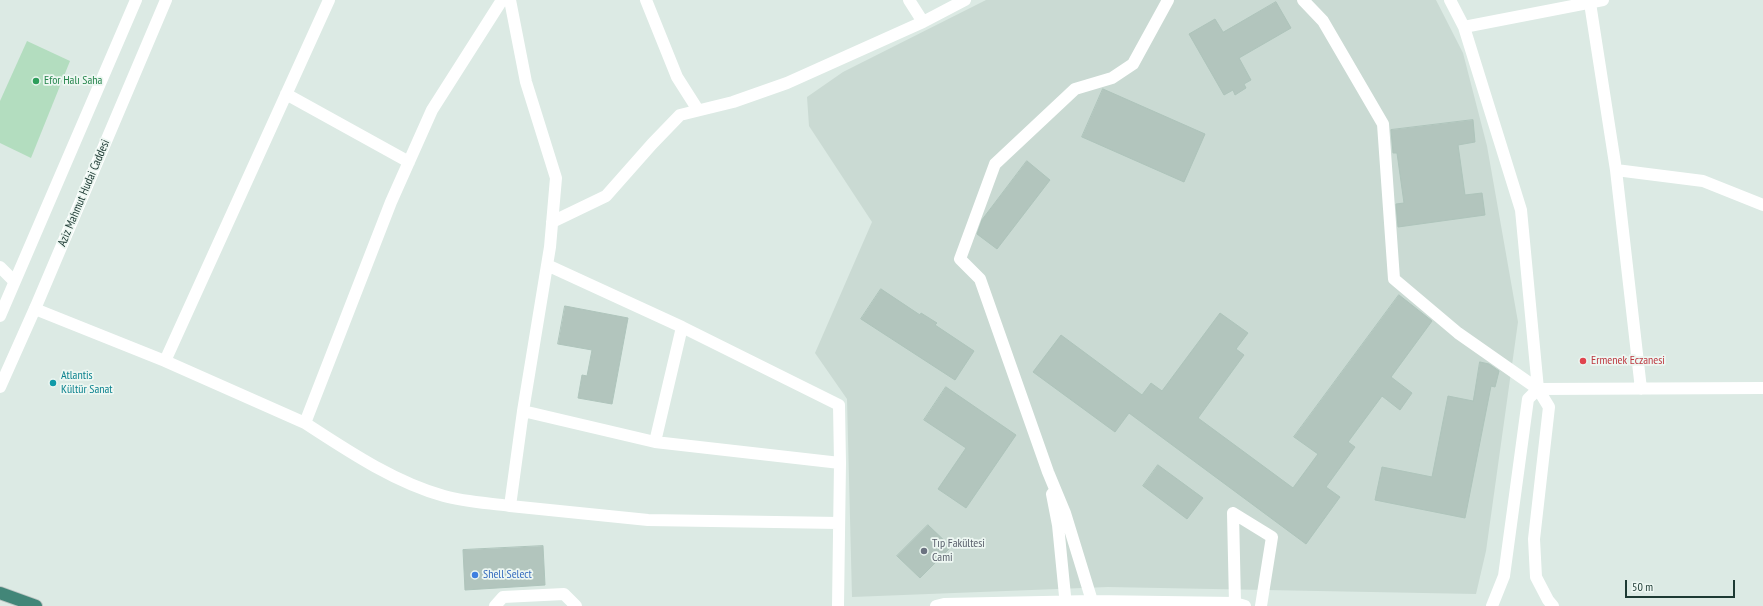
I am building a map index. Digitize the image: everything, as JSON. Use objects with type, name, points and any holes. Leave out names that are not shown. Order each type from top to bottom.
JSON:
[{"type":"highway","points":[[0,593],[36,606]]},
{"type":"street","points":[[0,316],[136,0]]},
{"type":"street","name":"Aziz Mahmut Hudai Caddesi","points":[[0,387],[35,309],[166,0]]},
{"type":"street","points":[[165,361],[329,0]]},
{"type":"street","points":[[304,423],[391,202],[432,110],[502,0]]},
{"type":"street","points":[[510,0],[526,82],[556,178],[547,265],[523,411],[510,506]]},
{"type":"street","points":[[646,0],[677,78],[698,110]]},
{"type":"street","points":[[909,0],[923,22]]},
{"type":"street","points":[[552,222],[606,196],[680,115],[733,102],[787,83],[923,22],[964,0]]},
{"type":"street","points":[[1092,604],[1065,513],[1048,472],[980,280],[960,259],[995,164],[1075,89],[1112,78],[1133,64],[1168,0]]},
{"type":"street","points":[[1303,0],[1323,21],[1383,124],[1394,279],[1458,333],[1538,389],[1549,407],[1534,539],[1536,577],[1548,600],[1553,606]]},
{"type":"street","points":[[1450,0],[1464,27],[1521,210],[1538,389]]},
{"type":"street","points":[[1464,27],[1603,0]]},
{"type":"street","points":[[1590,3],[1616,170],[1641,389]]},
{"type":"street","points":[[286,94],[409,162]]},
{"type":"street","points":[[1616,170],[1703,181],[1763,205]]},
{"type":"street","points":[[547,265],[682,328],[839,405],[840,463],[838,606]]},
{"type":"street","points":[[0,267],[14,281]]},
{"type":"street","points":[[35,309],[165,361],[304,423],[342,447],[399,478],[445,496],[510,506],[648,520],[839,523]]},
{"type":"street","points":[[654,442],[682,328]]},
{"type":"street","points":[[1492,606],[1504,576],[1528,399],[1538,389],[1763,388]]},
{"type":"street","points":[[523,411],[654,442],[840,463]]},
{"type":"street","points":[[1048,472],[1058,525],[1066,604]]},
{"type":"street","points":[[936,606],[944,604],[1240,604],[1233,513],[1272,537],[1261,606]]},
{"type":"street","points":[[495,606],[503,597],[564,594],[576,606]]},
{"type":"shaded area","points":[[986,0],[1436,0],[1463,53],[1487,146],[1518,322],[1486,551],[1476,594],[1108,587],[852,597],[847,399],[815,353],[872,222],[809,126],[807,97],[843,72]]},
{"type":"green space","name":"Efor Halı Saha","points":[[27,41],[70,61],[31,158],[0,143],[0,101]]},
{"type":"building","points":[[1276,2],[1291,28],[1239,58],[1251,80],[1244,84],[1246,88],[1235,95],[1233,90],[1224,95],[1189,34],[1215,19],[1223,32]]},
{"type":"building","points":[[1103,89],[1205,134],[1184,182],[1082,137]]},
{"type":"building","points":[[1473,120],[1475,142],[1458,145],[1465,195],[1482,193],[1485,215],[1398,227],[1396,204],[1404,203],[1397,153],[1393,153],[1391,130]]},
{"type":"building","points":[[1027,161],[1050,180],[997,249],[977,234],[982,220]]},
{"type":"building","points":[[881,289],[920,315],[921,313],[937,323],[935,325],[974,351],[955,380],[861,319]]},
{"type":"building","points":[[1399,295],[1432,321],[1391,377],[1412,393],[1400,410],[1382,396],[1348,442],[1355,447],[1326,487],[1340,497],[1306,544],[1129,413],[1115,432],[1033,372],[1061,335],[1142,395],[1151,383],[1162,391],[1220,313],[1248,333],[1236,349],[1244,355],[1198,418],[1293,488],[1318,454],[1294,437]]},
{"type":"building","points":[[565,306],[628,318],[612,404],[578,398],[582,375],[587,376],[592,350],[558,344]]},
{"type":"building","points":[[1480,362],[1489,364],[1499,371],[1495,387],[1491,386],[1465,518],[1375,500],[1382,467],[1432,477],[1448,396],[1473,401]]},
{"type":"building","points":[[946,387],[1016,435],[966,508],[938,489],[966,448],[924,420]]},
{"type":"building","points":[[1158,465],[1203,498],[1187,519],[1143,486]]},
{"type":"building","name":"Tıp Fakültesi Cami","points":[[928,525],[951,547],[920,578],[897,556]]},
{"type":"building","points":[[543,546],[545,585],[465,590],[463,550]]},
{"type":"place","name":"Efor Halı Saha","points":[[36,81]]},
{"type":"place","name":"Ermenek Eczanesi","points":[[1583,361]]},
{"type":"place","name":"Atlantis Kültür Sanat","points":[[53,383]]},
{"type":"place","name":"Tıp Fakültesi Cami","points":[[924,551]]},
{"type":"place","name":"Shell Select","points":[[475,575]]}]
